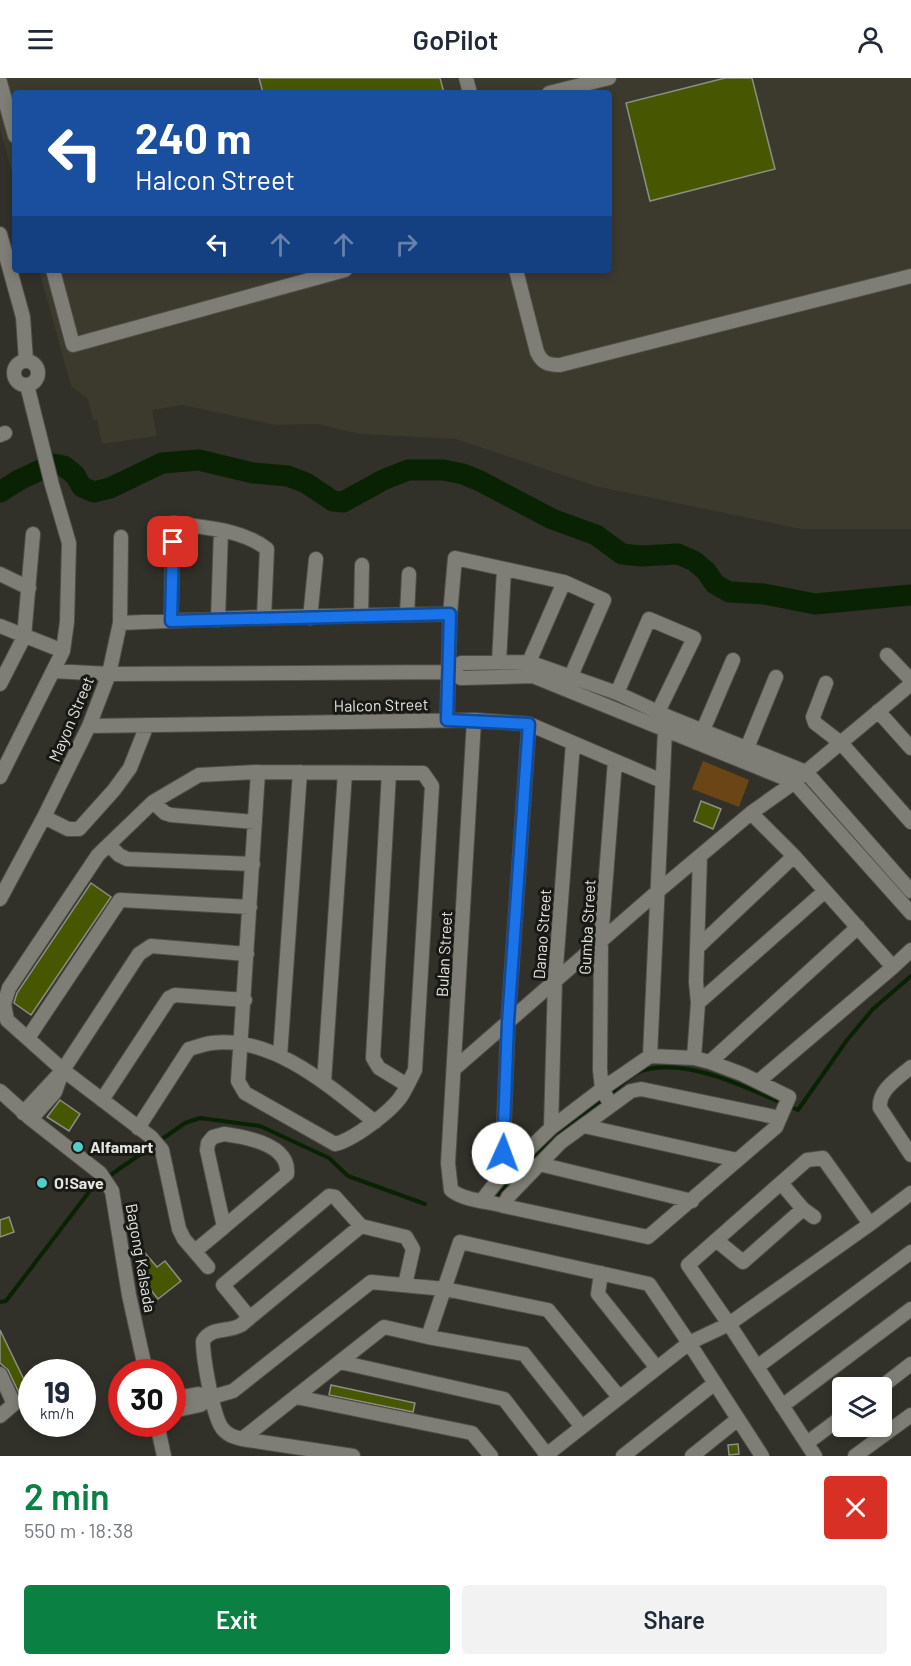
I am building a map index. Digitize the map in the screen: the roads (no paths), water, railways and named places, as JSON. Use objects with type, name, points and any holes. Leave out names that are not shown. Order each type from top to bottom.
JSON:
[{"type":"street","points":[[561,90],[609,78]]},
{"type":"street","points":[[0,82],[12,125]]},
{"type":"street","points":[[0,234],[23,317],[26,361]]},
{"type":"street","points":[[53,273],[73,345],[334,273]]},
{"type":"street","points":[[517,273],[537,352],[546,364],[560,365],[911,276]]},
{"type":"street","points":[[26,361],[33,364],[38,374],[34,381],[27,385],[7,376],[17,365],[26,361]]},
{"type":"street","points":[[0,777],[63,651],[68,622],[70,552],[27,385]]},
{"type":"street","points":[[171,621],[173,523],[221,530],[254,539],[267,549],[264,617]]},
{"type":"street","points":[[219,620],[221,530]]},
{"type":"street","points":[[0,682],[24,637],[33,534]]},
{"type":"street","name":"Mayon Street","points":[[0,899],[45,817],[89,726],[109,674],[120,623],[122,537]]},
{"type":"street","points":[[447,720],[450,614],[455,558],[564,582],[604,600],[571,676]]},
{"type":"street","points":[[310,618],[316,560]]},
{"type":"street","points":[[361,616],[362,565]]},
{"type":"street","points":[[499,662],[504,569]]},
{"type":"street","points":[[0,574],[29,588]]},
{"type":"street","points":[[407,615],[409,574]]},
{"type":"street","points":[[529,662],[564,582]]},
{"type":"street","points":[[120,623],[264,617],[450,614]]},
{"type":"street","points":[[617,693],[650,619],[694,638],[658,712]]},
{"type":"street","points":[[0,626],[63,651]]},
{"type":"street","points":[[454,1069],[657,892],[752,813],[794,782],[911,682],[886,655]]},
{"type":"street","points":[[703,730],[733,660]]},
{"type":"street","points":[[450,672],[461,663],[529,662],[617,693],[806,772],[911,891]]},
{"type":"street","points":[[53,671],[109,674],[450,672],[461,678],[532,676],[794,782],[911,913]]},
{"type":"street","points":[[747,748],[776,676]]},
{"type":"street","points":[[826,683],[813,720],[841,743],[911,822]]},
{"type":"street","points":[[878,711],[911,748]]},
{"type":"street","name":"Halcon Street","points":[[89,726],[447,720],[529,724],[662,781]]},
{"type":"street","name":"Bulan Street","points":[[474,720],[448,1162],[451,1190],[461,1198],[482,1200]]},
{"type":"street","points":[[502,1175],[508,1022],[529,724]]},
{"type":"street","points":[[45,817],[68,829],[79,829],[114,790],[130,768],[147,725]]},
{"type":"street","points":[[504,1206],[508,1197],[539,1164],[561,1142],[584,1126],[606,1097],[650,1056],[664,729]]},
{"type":"street","name":"Danao Street","points":[[551,1128],[555,980],[573,743]]},
{"type":"street","name":"Gumba Street","points":[[606,1097],[600,1070],[601,940],[615,761]]},
{"type":"street","points":[[208,1267],[183,1239],[178,1229],[162,1150],[151,1137],[63,1070],[7,1020],[4,1004],[9,988],[98,855],[153,802],[199,775],[258,772],[423,773],[432,786],[415,1070],[402,1096],[375,1122],[347,1142],[335,1144],[245,1093],[238,1081],[258,772]]},
{"type":"street","points":[[280,1056],[300,772]]},
{"type":"street","points":[[324,1082],[345,773]]},
{"type":"street","points":[[389,773],[373,1058],[379,1068],[407,1085]]},
{"type":"street","points":[[153,802],[165,813],[171,815],[255,822]]},
{"type":"street","points":[[752,813],[794,856],[893,967]]},
{"type":"street","points":[[109,845],[127,859],[253,864]]},
{"type":"street","points":[[694,1058],[698,1003],[696,982],[700,856]]},
{"type":"street","points":[[697,948],[794,856]]},
{"type":"street","points":[[698,1003],[825,891]]},
{"type":"street","points":[[28,1038],[120,900],[250,907]]},
{"type":"street","points":[[710,1062],[858,927]]},
{"type":"street","points":[[27,1116],[55,1092],[63,1070],[139,954],[151,946],[247,954]]},
{"type":"street","points":[[759,1081],[911,950]]},
{"type":"street","points":[[102,1100],[169,998],[176,995],[244,1000]]},
{"type":"street","points":[[138,1128],[189,1049],[211,1043],[242,1044],[280,1056],[324,1082],[375,1122]]},
{"type":"street","points":[[650,1056],[694,1058],[710,1062],[759,1081],[789,1097],[784,1109],[776,1127],[693,1201],[648,1237],[482,1200],[502,1175],[551,1128],[606,1097],[641,1089],[784,1109]]},
{"type":"street","points":[[911,1067],[884,1091],[879,1102],[880,1108],[906,1138],[911,1155]]},
{"type":"street","name":"Bagong Kalsada","points":[[0,1091],[27,1116],[100,1173],[108,1185],[115,1203],[129,1295],[143,1359]]},
{"type":"street","points":[[584,1126],[737,1160]]},
{"type":"street","points":[[195,1251],[224,1227],[287,1174],[288,1167],[285,1158],[260,1141],[224,1134],[213,1137],[208,1143],[207,1150],[224,1227]]},
{"type":"street","points":[[815,1456],[688,1265],[807,1160],[823,1158],[870,1224]]},
{"type":"street","points":[[539,1164],[693,1201]]},
{"type":"street","points":[[716,1240],[742,1262],[808,1213],[782,1183]]},
{"type":"street","points":[[340,1362],[504,1399],[546,1455],[689,1343],[729,1324],[911,1193]]},
{"type":"street","points":[[249,1317],[223,1285],[329,1196],[335,1197],[361,1226],[406,1237],[413,1249],[405,1285]]},
{"type":"street","points":[[353,1456],[231,1436],[221,1427],[212,1397],[203,1341],[214,1331],[236,1328],[361,1226]]},
{"type":"street","points":[[428,1337],[460,1242],[649,1284],[762,1456]]},
{"type":"street","points":[[757,1367],[911,1252]]},
{"type":"street","points":[[601,1273],[598,1294],[657,1368]]},
{"type":"street","points":[[186,1408],[200,1405],[212,1397],[233,1390],[371,1282],[445,1289],[548,1310],[620,1397]]},
{"type":"street","points":[[782,1406],[911,1309]]},
{"type":"street","points":[[242,1439],[384,1327],[524,1354],[582,1427]]},
{"type":"street","points":[[892,1379],[911,1364]]},
{"type":"street","points":[[0,1374],[14,1404],[0,1416]]},
{"type":"street","points":[[623,1456],[715,1383]]},
{"type":"street","points":[[186,1396],[198,1394],[212,1397]]},
{"type":"street","points":[[296,1396],[472,1433],[490,1456]]},
{"type":"street","points":[[855,1456],[911,1415]]},
{"type":"street","points":[[692,1456],[738,1419]]},
{"type":"street","points":[[807,1443],[832,1424]]},
{"type":"street","points":[[160,1437],[164,1456]]},
{"type":"waterway","points":[[0,492],[53,464],[64,466],[75,475],[82,487],[94,492],[110,488],[162,463],[199,460],[253,473],[288,476],[306,483],[333,501],[343,502],[383,480],[408,470],[443,470],[463,474],[480,481],[552,519],[596,535],[622,554],[641,556],[678,554],[694,561],[706,571],[715,584],[729,592],[764,594],[815,604],[911,595]]},
{"type":"waterway","points":[[610,1094],[644,1070],[662,1067],[682,1068],[722,1078],[798,1110],[847,1040],[873,1009],[911,976]]},
{"type":"waterway","points":[[496,1198],[538,1151],[561,1130],[604,1098]]},
{"type":"waterway","points":[[0,1302],[6,1301],[92,1188],[185,1123],[200,1118],[260,1126],[329,1158],[348,1176],[425,1204]]},
{"type":"place","name":"Alfamart","points":[[78,1147]]},
{"type":"place","name":"O!Save","points":[[42,1183]]}]
